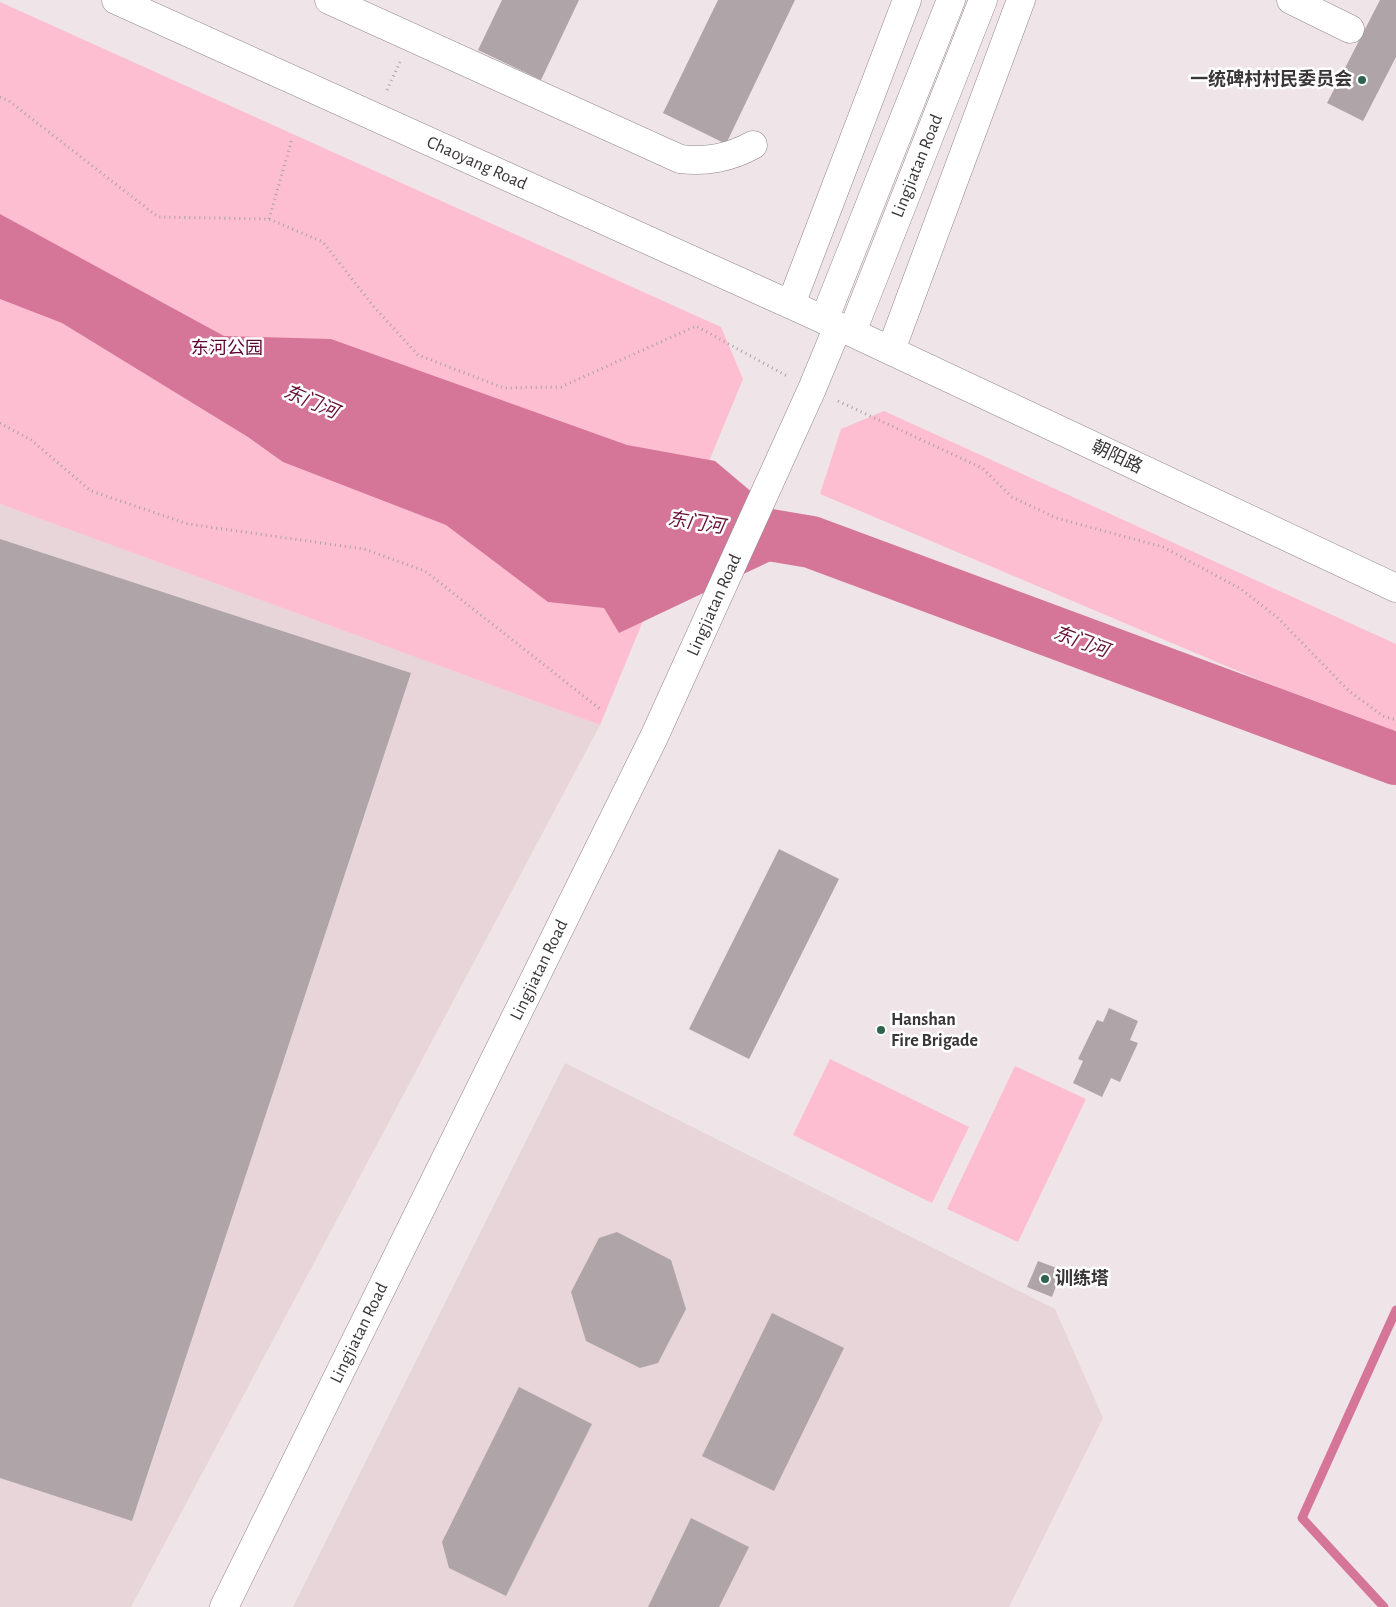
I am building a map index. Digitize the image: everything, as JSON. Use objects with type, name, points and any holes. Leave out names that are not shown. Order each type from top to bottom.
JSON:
[{"type":"main road","name":"Chaoyang Road","points":[[116,0],[838,326]]},
{"type":"main road","points":[[329,0],[411,39],[680,159],[700,162],[719,159],[753,145]]},
{"type":"main road","points":[[790,304],[907,0]]},
{"type":"main road","name":"Lingjiatan Road","points":[[838,326],[951,0]]},
{"type":"main road","name":"Lingjiatan Road","points":[[224,1607],[675,692],[812,389],[838,326],[983,0]]},
{"type":"main road","points":[[890,350],[1021,0]]},
{"type":"main road","points":[[1291,0],[1350,29]]},
{"type":"main road","name":"朝阳路","points":[[838,326],[1396,588]]},
{"type":"path","points":[[375,117],[411,39]]},
{"type":"path","points":[[0,97],[9,101],[158,217],[269,219],[323,242],[374,308],[418,355],[504,388],[561,387],[696,326],[812,389],[982,468],[1012,497],[1056,518],[1163,547],[1241,589],[1278,618],[1349,691],[1383,716],[1396,720]]},
{"type":"path","points":[[269,219],[292,139]]},
{"type":"path","points":[[0,423],[31,440],[91,491],[188,524],[364,549],[425,571],[600,709]]},
{"type":"shaded area","points":[[0,504],[600,725],[131,1607],[0,1607]]},
{"type":"shaded area","points":[[565,1063],[1055,1309],[1103,1418],[1009,1607],[293,1607]]},
{"type":"green space","name":"东河公园","points":[[0,2],[721,327],[743,379],[600,725],[0,504]]},
{"type":"green space","points":[[884,411],[1396,644],[1396,738],[820,494],[841,429]]},
{"type":"green space","points":[[830,1059],[969,1127],[932,1203],[793,1135]]},
{"type":"green space","points":[[1015,1066],[1086,1099],[1018,1242],[947,1209]]},
{"type":"water","points":[[0,214],[224,336],[331,339],[627,445],[715,461],[811,542],[619,633],[604,608],[548,602],[446,525],[283,462],[248,437],[62,323],[0,299]]},
{"type":"building","points":[[502,0],[579,0],[541,80],[478,50]]},
{"type":"building","points":[[718,0],[795,0],[726,144],[663,113]]},
{"type":"building","name":"一统碑村村民委员会","points":[[1380,0],[1396,0],[1396,57],[1363,121],[1327,103]]},
{"type":"building","points":[[0,539],[411,673],[132,1521],[0,1478]]},
{"type":"building","points":[[779,849],[839,879],[749,1059],[689,1029]]},
{"type":"building","points":[[1109,1008],[1138,1021],[1130,1040],[1138,1043],[1120,1082],[1111,1078],[1102,1097],[1073,1083],[1083,1061],[1078,1059],[1097,1020],[1103,1022]]},
{"type":"building","points":[[617,1232],[671,1260],[686,1309],[658,1363],[640,1368],[586,1341],[571,1292],[599,1238]]},
{"type":"building","name":"训练塔","points":[[1038,1261],[1062,1270],[1052,1297],[1027,1287]]},
{"type":"building","points":[[772,1313],[844,1348],[774,1491],[702,1456]]},
{"type":"building","points":[[519,1387],[592,1424],[506,1596],[449,1568],[442,1542]]},
{"type":"building","points":[[691,1518],[749,1547],[719,1607],[648,1607]]},
{"type":"waterway","name":"东门河","points":[[740,530],[811,542],[1396,759]]},
{"type":"waterway","points":[[1384,1607],[1302,1518],[1396,1310]]},
{"type":"place","name":"一统碑村村民委员会","points":[[1362,80]]},
{"type":"place","name":"Hanshan Fire Brigade","points":[[881,1030]]},
{"type":"place","name":"训练塔","points":[[1045,1279]]}]
